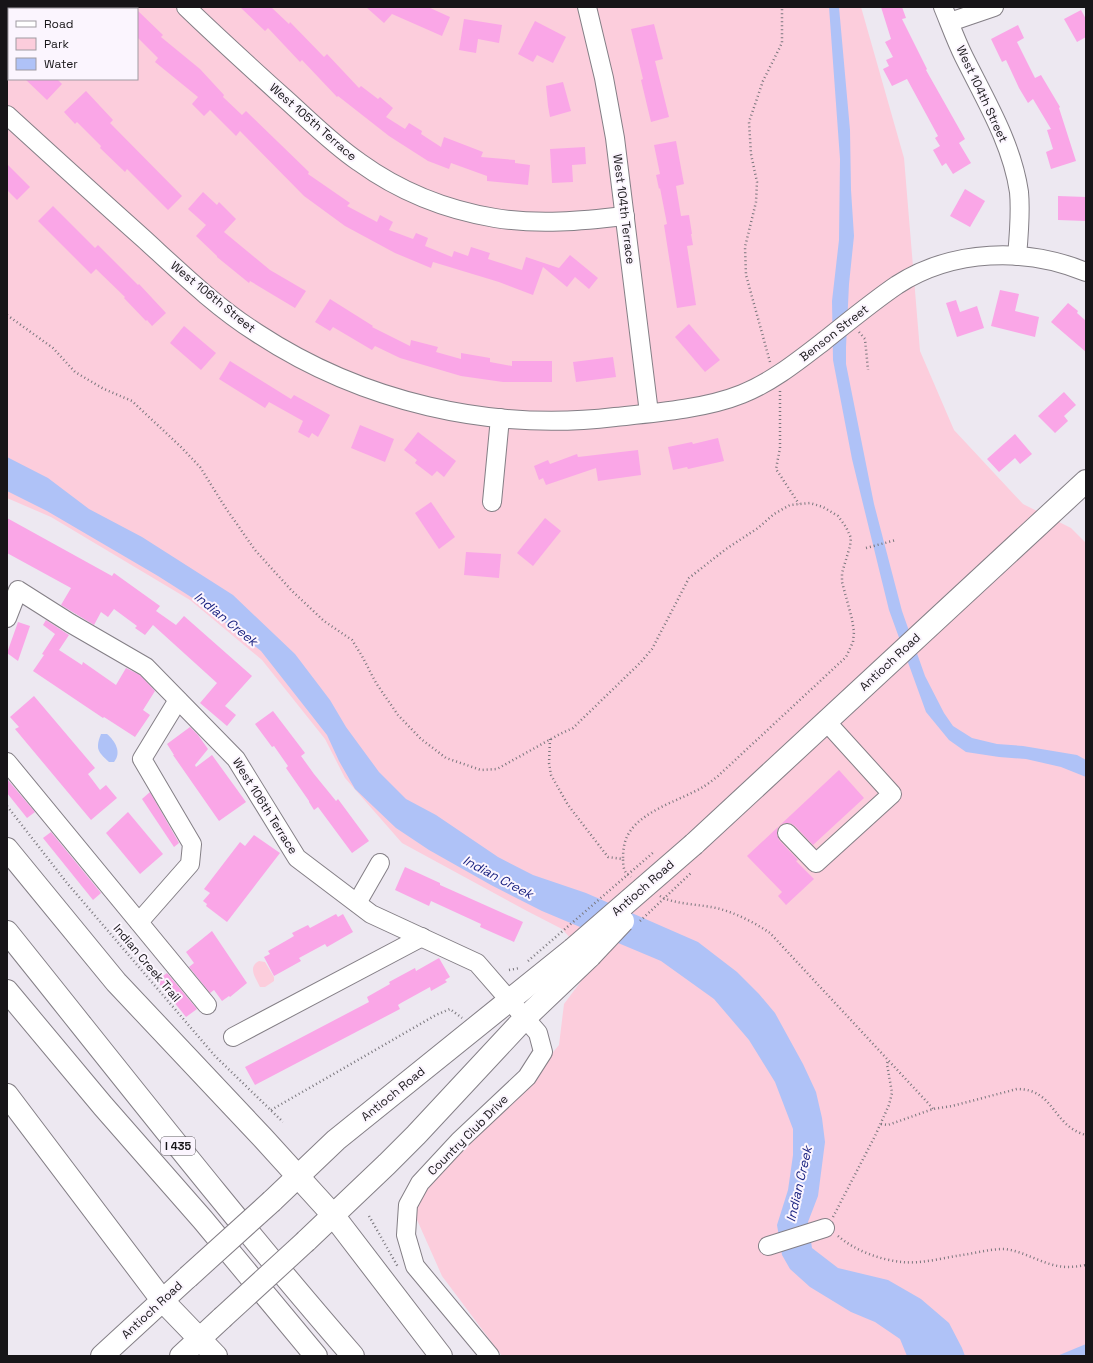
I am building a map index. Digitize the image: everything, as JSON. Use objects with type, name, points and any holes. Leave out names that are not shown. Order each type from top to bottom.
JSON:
[{"type":"main road","name":"Antioch Road","points":[[181,1356],[333,1215],[416,1135],[525,1018],[582,952],[694,844],[1086,481]]},
{"type":"main road","points":[[7,849],[72,930],[127,994],[333,1215],[441,1356]]},
{"type":"main road","name":"I 435","points":[[7,932],[202,1175],[301,1296],[353,1356]]},
{"type":"main road","name":"Antioch Road","points":[[102,1356],[336,1140],[510,1000],[582,952]]},
{"type":"main road","name":"I 435","points":[[7,991],[103,1106],[203,1220],[316,1356]]},
{"type":"main road","points":[[7,1095],[162,1300],[216,1356]]},
{"type":"street","name":"West 105th Terrace","points":[[186,7],[216,37],[337,145],[359,162],[389,181],[420,196],[462,211],[495,218],[528,222],[572,222],[625,216]]},
{"type":"street","name":"West 104th Terrace","points":[[587,7],[604,78],[615,138],[649,413]]},
{"type":"street","points":[[946,15],[994,7]]},
{"type":"street","name":"West 104th Street","points":[[946,15],[963,55],[1004,137],[1014,169],[1020,215],[1017,256]]},
{"type":"street","name":"West 106th Street","points":[[7,115],[177,270],[227,311],[257,334],[304,361],[340,378],[377,392],[420,405],[476,416],[550,421],[595,420],[649,413]]},
{"type":"street","name":"Benson Street","points":[[649,413],[718,402],[742,394],[788,369],[873,303],[898,285],[916,275],[961,259],[993,255],[1017,256]]},
{"type":"street","points":[[1017,256],[1052,261],[1086,272]]},
{"type":"street","points":[[492,502],[500,418]]},
{"type":"street","name":"West 106th Terrace","points":[[7,618],[18,590],[70,623],[146,667],[236,758],[297,858],[371,914],[477,963],[525,1018]]},
{"type":"street","points":[[139,922],[190,864],[192,844],[142,759],[178,700]]},
{"type":"street","points":[[787,833],[816,863],[892,794],[833,729]]},
{"type":"street","points":[[7,762],[207,1005]]},
{"type":"street","points":[[357,903],[380,863]]},
{"type":"street","points":[[233,1037],[422,937]]},
{"type":"street","name":"Country Club Drive","points":[[490,1356],[415,1266],[406,1235],[408,1205],[420,1183],[459,1140],[527,1077],[543,1052],[538,1033],[525,1018]]},
{"type":"street","points":[[768,1246],[830,1228]]},
{"type":"path","points":[[782,7],[782,43],[763,80],[749,122],[751,154],[757,182],[756,202],[745,247],[746,275],[772,366],[780,386],[780,448],[776,469],[799,504]]},
{"type":"path","points":[[7,315],[53,348],[75,372],[104,389],[132,400],[181,447],[200,467],[225,507],[255,550],[292,591],[324,621],[352,640],[376,683],[398,715],[421,739],[446,758],[481,770],[497,769],[550,739],[573,728],[652,650],[689,578],[758,528],[774,514],[790,505],[810,503],[823,507],[838,516],[846,526],[851,538],[842,573],[842,582],[854,632],[853,642],[846,657],[718,776],[703,787],[669,803],[636,824],[629,833],[624,846],[623,868],[627,875]]},
{"type":"path","points":[[858,331],[865,339],[868,370]]},
{"type":"path","points":[[866,548],[896,540]]},
{"type":"path","points":[[550,739],[549,763],[551,775],[568,805],[608,858],[623,859]]},
{"type":"path","name":"Indian Creek Trail","points":[[7,806],[67,883],[164,998],[215,1056],[283,1122]]},
{"type":"path","points":[[509,970],[519,969],[569,924],[655,851]]},
{"type":"path","points":[[636,925],[691,873]]},
{"type":"path","points":[[667,900],[720,908],[753,922],[770,933],[933,1109]]},
{"type":"path","points":[[271,1110],[436,1015],[450,1009],[463,1018]]},
{"type":"path","points":[[888,1060],[886,1064],[892,1093],[889,1105],[830,1228],[848,1245],[858,1250],[902,1262],[922,1261],[1005,1249],[1045,1262],[1068,1267],[1086,1265]]},
{"type":"path","points":[[881,1124],[888,1124],[933,1109],[952,1106],[1018,1089],[1028,1089],[1044,1098],[1069,1127],[1086,1135]]},
{"type":"green space","points":[[7,7],[861,7],[904,158],[920,351],[954,430],[1023,504],[1071,528],[1086,543],[1086,1356],[502,1356],[442,1276],[414,1213],[427,1183],[509,1105],[559,1045],[564,1004],[594,964],[562,929],[402,843],[345,778],[325,739],[262,660],[190,600],[51,517],[7,498]]},
{"type":"green space","points":[[259,961],[265,962],[274,977],[274,981],[265,987],[260,987],[253,969],[255,963]]},
{"type":"water","points":[[829,7],[839,7],[850,130],[851,190],[854,236],[849,284],[846,364],[874,504],[902,611],[925,676],[944,713],[953,726],[972,738],[997,744],[1023,746],[1077,755],[1086,760],[1086,777],[1061,767],[1026,759],[966,752],[949,740],[926,712],[889,610],[852,459],[833,360],[832,301],[839,240],[840,159]]},
{"type":"water","name":"Indian Creek","points":[[7,457],[48,478],[89,509],[142,537],[233,595],[295,654],[330,700],[346,727],[379,772],[406,799],[436,815],[498,857],[533,875],[586,893],[698,942],[737,972],[775,1013],[803,1064],[816,1092],[822,1118],[825,1142],[818,1196],[808,1222],[812,1248],[838,1268],[888,1280],[921,1299],[949,1323],[965,1356],[907,1356],[900,1339],[875,1322],[851,1312],[810,1287],[790,1269],[782,1255],[777,1225],[788,1190],[793,1155],[793,1129],[775,1082],[749,1040],[714,999],[661,961],[542,911],[491,885],[429,850],[396,828],[355,789],[339,761],[327,735],[261,651],[202,604],[158,576],[47,511],[7,491]]},
{"type":"water","points":[[101,734],[107,734],[115,743],[117,754],[114,762],[109,762],[100,753],[98,743]]},
{"type":"water","points":[[1086,1344],[1086,1356],[1057,1356]]},
{"type":"building","points":[[240,7],[271,7],[289,24],[290,22],[324,57],[327,54],[359,88],[361,86],[378,99],[380,97],[393,108],[386,117],[405,129],[409,123],[422,131],[421,134],[441,147],[444,137],[483,152],[481,157],[515,160],[515,163],[530,165],[528,185],[487,181],[487,176],[451,163],[449,169],[428,161],[389,136],[338,96],[337,97],[302,60],[300,62],[268,28],[265,31]]},
{"type":"building","points":[[366,7],[428,7],[450,17],[442,36],[392,14],[384,23]]},
{"type":"building","points":[[881,7],[902,7],[906,18],[902,19],[927,69],[926,70],[965,139],[959,143],[971,163],[953,174],[946,163],[942,166],[933,150],[940,146],[935,138],[938,136],[907,79],[892,86],[883,69],[889,66],[886,60],[893,57],[885,42],[891,39]]},
{"type":"building","points":[[1081,10],[1086,19],[1086,37],[1077,42],[1064,19]]},
{"type":"building","points":[[138,11],[163,35],[161,37],[200,69],[224,95],[223,97],[242,115],[246,111],[309,172],[308,174],[350,203],[347,206],[377,222],[380,215],[393,222],[389,230],[413,239],[416,233],[428,238],[425,246],[452,257],[454,251],[468,256],[471,247],[490,253],[488,259],[522,270],[526,257],[559,268],[570,255],[598,278],[589,289],[575,277],[567,287],[543,267],[533,295],[499,282],[433,262],[431,268],[395,253],[345,226],[304,196],[240,131],[236,136],[210,110],[204,116],[192,104],[198,97],[155,62],[158,58],[138,38]]},
{"type":"building","points":[[464,19],[502,25],[499,43],[478,39],[476,53],[459,50]]},
{"type":"building","points":[[535,21],[566,37],[553,63],[537,55],[533,62],[518,54]]},
{"type":"building","points":[[654,24],[663,59],[655,61],[669,117],[651,122],[641,80],[643,79],[631,29]]},
{"type":"building","points":[[1018,25],[1024,38],[1017,42],[1035,78],[1041,75],[1060,107],[1059,108],[1076,161],[1051,169],[1046,152],[1053,149],[1047,130],[1051,129],[1033,99],[1028,103],[1006,60],[1002,62],[991,39]]},
{"type":"building","points":[[26,80],[58,80],[62,84],[47,100]]},
{"type":"building","points":[[563,82],[571,111],[550,117],[546,86]]},
{"type":"building","points":[[86,91],[113,120],[110,123],[182,196],[168,210],[127,169],[125,172],[100,148],[101,146],[77,122],[75,124],[64,112]]},
{"type":"building","points":[[676,141],[684,184],[676,186],[681,216],[689,215],[693,245],[687,246],[696,305],[677,308],[664,225],[667,224],[656,175],[660,174],[654,145]]},
{"type":"building","points":[[585,147],[586,164],[572,165],[573,182],[552,183],[550,149]]},
{"type":"building","points":[[7,164],[30,187],[17,200],[7,190]]},
{"type":"building","points":[[965,189],[985,201],[970,227],[950,216]]},
{"type":"building","points":[[203,192],[217,205],[219,202],[236,219],[224,232],[270,270],[306,291],[295,308],[250,281],[249,283],[217,257],[196,236],[206,225],[188,209]]},
{"type":"building","points":[[1058,196],[1086,197],[1086,221],[1058,220]]},
{"type":"building","points":[[53,206],[95,248],[98,245],[138,285],[139,284],[166,313],[152,326],[96,269],[91,274],[38,221]]},
{"type":"building","points":[[1000,290],[1019,294],[1015,311],[1039,317],[1035,337],[991,326]]},
{"type":"building","points":[[330,299],[373,326],[372,327],[410,346],[411,340],[438,347],[436,352],[461,359],[461,353],[490,358],[490,362],[512,366],[512,361],[552,361],[552,382],[503,382],[461,376],[400,358],[375,346],[372,350],[333,327],[330,331],[315,322]]},
{"type":"building","points":[[956,300],[960,312],[977,306],[984,328],[957,337],[946,303]]},
{"type":"building","points":[[1068,303],[1078,311],[1077,313],[1086,321],[1086,352],[1051,322]]},
{"type":"building","points":[[689,324],[720,360],[705,372],[675,337]]},
{"type":"building","points":[[184,326],[216,353],[201,370],[170,343]]},
{"type":"building","points":[[613,357],[616,377],[576,382],[573,362]]},
{"type":"building","points":[[230,361],[291,399],[294,395],[330,415],[318,437],[312,433],[309,438],[298,432],[303,421],[269,402],[265,408],[219,379]]},
{"type":"building","points":[[1064,392],[1076,405],[1064,416],[1068,421],[1055,433],[1038,416]]},
{"type":"building","points":[[360,425],[394,439],[385,462],[351,448]]},
{"type":"building","points":[[418,432],[456,461],[444,477],[437,471],[432,476],[415,463],[417,460],[404,450]]},
{"type":"building","points":[[1015,434],[1032,454],[1020,464],[1015,458],[999,472],[987,459]]},
{"type":"building","points":[[718,438],[724,461],[688,469],[687,467],[673,470],[668,447],[692,442],[693,444]]},
{"type":"building","points":[[638,450],[641,475],[598,481],[596,468],[546,485],[543,478],[539,480],[534,466],[548,460],[550,464],[577,454],[578,457]]},
{"type":"building","points":[[431,502],[455,537],[439,549],[415,513]]},
{"type":"building","points":[[7,518],[112,576],[114,573],[160,606],[156,611],[176,625],[184,616],[252,676],[225,706],[236,715],[227,726],[200,703],[217,683],[153,625],[145,635],[135,628],[137,626],[114,609],[108,617],[101,612],[94,625],[61,605],[71,588],[7,553]]},
{"type":"building","points":[[545,518],[561,531],[533,566],[517,553]]},
{"type":"building","points":[[466,552],[501,554],[499,578],[464,575]]},
{"type":"building","points":[[46,620],[69,635],[59,650],[82,665],[83,662],[116,685],[126,668],[140,675],[155,691],[143,710],[150,715],[135,737],[104,717],[103,718],[33,671],[44,655],[42,654],[55,634],[43,625]]},
{"type":"building","points":[[18,622],[30,626],[18,661],[7,653]]},
{"type":"building","points":[[34,696],[95,768],[88,774],[100,790],[106,785],[117,798],[91,820],[15,729],[19,727],[10,717]]},
{"type":"building","points":[[273,711],[305,753],[301,756],[314,774],[336,801],[338,799],[369,841],[352,853],[318,807],[314,810],[286,768],[288,766],[274,746],[272,747],[255,724]]},
{"type":"building","points":[[190,727],[208,749],[195,765],[196,767],[212,755],[246,802],[219,821],[167,744]]},
{"type":"building","points":[[839,770],[864,798],[813,845],[795,826],[790,823],[784,823],[779,826]]},
{"type":"building","points":[[7,779],[35,812],[27,818],[7,793]]},
{"type":"building","points":[[150,792],[179,843],[174,847],[142,799]]},
{"type":"building","points":[[128,812],[163,854],[140,874],[106,833]]},
{"type":"building","points":[[779,826],[777,835],[779,840],[798,860],[796,861],[814,879],[786,905],[778,896],[782,892],[747,856]]},
{"type":"building","points":[[51,832],[101,893],[93,900],[43,838]]},
{"type":"building","points":[[254,835],[280,853],[227,922],[206,906],[207,904],[203,901],[210,893],[204,889],[240,842],[245,846]]},
{"type":"building","points":[[405,867],[440,883],[440,885],[523,922],[514,942],[480,927],[481,924],[431,901],[429,906],[395,890]]},
{"type":"building","points":[[336,914],[338,917],[343,914],[353,932],[327,947],[325,944],[299,958],[301,961],[274,976],[264,957],[270,954],[268,951],[294,936],[292,933],[308,925],[310,928]]},
{"type":"building","points":[[212,931],[247,983],[230,997],[229,996],[222,1001],[214,990],[210,993],[189,967],[194,963],[186,952]]},
{"type":"building","points":[[439,958],[450,977],[445,980],[447,982],[431,991],[430,987],[398,1005],[400,1009],[255,1085],[245,1067],[369,1002],[367,997],[390,984],[389,982],[415,968],[416,971]]},
{"type":"building","points":[[167,973],[197,1009],[186,1017],[157,981]]}]
